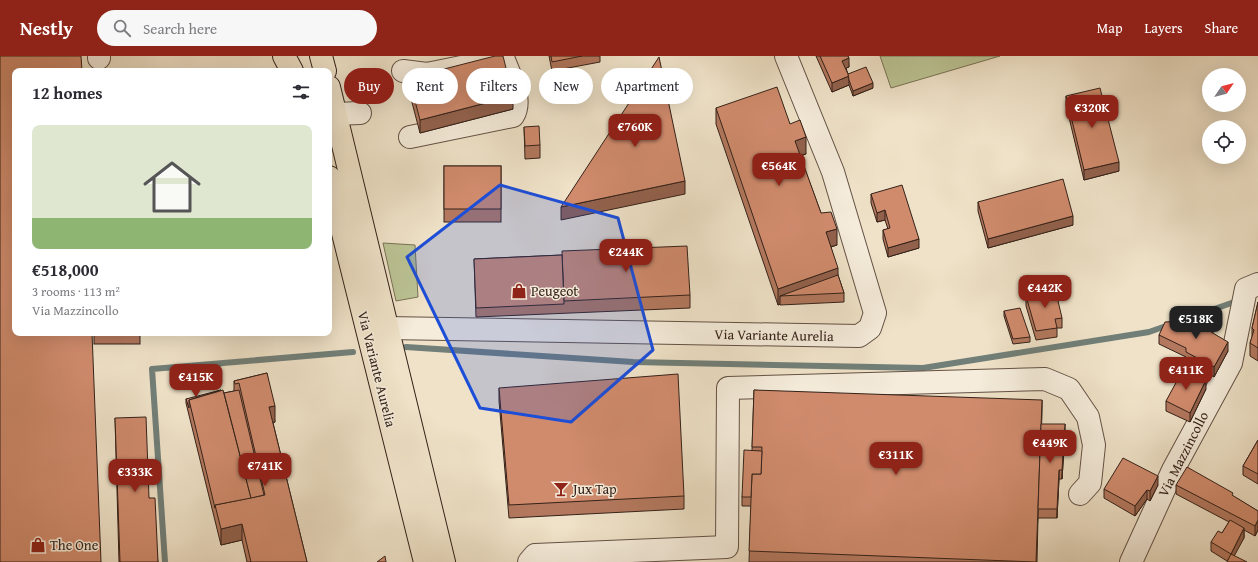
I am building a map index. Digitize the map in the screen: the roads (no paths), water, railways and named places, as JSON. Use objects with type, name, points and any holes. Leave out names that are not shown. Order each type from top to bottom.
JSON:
[{"type":"main road","points":[[284,56],[290,68]]},
{"type":"main road","points":[[321,56],[324,68]]},
{"type":"main road","name":"Via Variante Aurelia","points":[[332,100],[444,562]]},
{"type":"main road","name":"Via Variante Aurelia","points":[[332,189],[425,562]]},
{"type":"street","name":"Via Variante Aurelia","points":[[386,328],[859,336],[870,328],[875,313],[833,172],[786,56]]},
{"type":"street","points":[[410,137],[513,116],[516,110],[517,100],[514,85],[504,60],[457,68]]},
{"type":"street","points":[[335,114],[360,113]]},
{"type":"street","name":"Via Mazzincollo","points":[[1131,562],[1173,470],[1231,363],[1242,310],[1252,287]]},
{"type":"street","points":[[529,562],[535,555],[727,547],[728,388],[1045,379],[1069,389],[1088,417],[1094,445],[1090,483],[1080,494]]},
{"type":"waterway","points":[[406,347],[633,362],[923,368],[1149,332],[1240,300]]},
{"type":"waterway","points":[[165,562],[152,369],[353,352]]},
{"type":"place","name":"Peugeot","points":[[519,291]]},
{"type":"place","name":"Jux Tap","points":[[561,489]]},
{"type":"place","name":"The One","points":[[38,545]]}]
